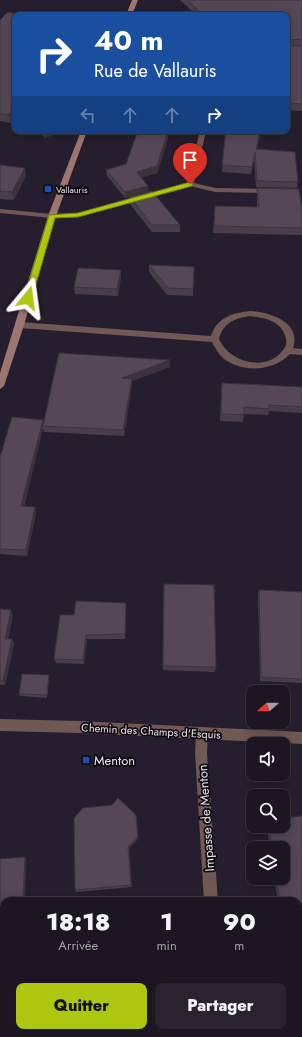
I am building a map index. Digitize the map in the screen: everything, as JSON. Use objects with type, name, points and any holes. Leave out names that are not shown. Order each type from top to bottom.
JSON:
[{"type":"main road","points":[[130,12],[135,0]]},
{"type":"main road","points":[[0,386],[20,325],[52,216],[83,134]]},
{"type":"street","points":[[190,184],[202,134]]},
{"type":"street","points":[[0,211],[52,216],[78,215],[190,184],[215,190],[276,192]]},
{"type":"street","points":[[241,314],[261,314],[282,323],[288,331],[291,342],[288,351],[278,360],[266,365],[246,364],[228,357],[222,352],[215,339],[218,328],[230,317],[241,314]]},
{"type":"street","points":[[20,325],[215,339]]},
{"type":"street","points":[[288,351],[302,352]]},
{"type":"street","name":"Chemin des Champs d'Esquis","points":[[0,725],[80,727],[302,738]]},
{"type":"street","name":"Impasse de Menton","points":[[202,734],[201,753],[211,897]]},
{"type":"building","points":[[187,0],[302,0],[302,39],[290,40],[290,12],[196,12],[199,11]]},
{"type":"building","points":[[8,12],[12,13],[12,110],[9,115],[0,114],[0,20]]},
{"type":"building","points":[[290,46],[302,46],[302,104],[290,103]]},
{"type":"building","points":[[137,134],[167,134],[157,166],[137,172],[148,186],[125,192],[106,170],[126,164]]},
{"type":"building","points":[[226,134],[259,134],[256,149],[295,152],[298,182],[257,181],[255,152],[252,167],[222,165]]},
{"type":"building","points":[[0,165],[25,168],[12,192],[0,191]]},
{"type":"building","points":[[257,188],[299,189],[302,210],[302,228],[214,226],[215,206],[259,207]]},
{"type":"building","points":[[152,191],[180,225],[152,225],[130,197]]},
{"type":"building","points":[[149,265],[194,267],[193,289],[168,288]]},
{"type":"building","points":[[78,268],[121,270],[117,289],[74,287]]},
{"type":"building","points":[[59,353],[170,360],[122,378],[132,379],[123,430],[43,426]]},
{"type":"building","points":[[222,383],[302,387],[302,407],[269,405],[269,409],[244,407],[244,415],[221,414]]},
{"type":"building","points":[[12,417],[43,420],[21,506],[35,507],[26,550],[0,549],[0,457]]},
{"type":"building","points":[[164,584],[214,585],[216,667],[163,666]]},
{"type":"building","points":[[259,590],[302,592],[302,679],[261,677]]},
{"type":"building","points":[[76,601],[126,603],[125,634],[86,635],[83,660],[54,659],[60,615],[74,615]]},
{"type":"building","points":[[0,609],[11,610],[5,639],[12,639],[3,681],[0,680]]},
{"type":"building","points":[[22,674],[49,675],[47,695],[19,694]]},
{"type":"building","points":[[118,798],[136,815],[138,837],[128,847],[131,885],[75,890],[74,818],[83,808],[112,805]]},
{"type":"building","points":[[302,816],[302,897],[279,897],[277,885],[290,885],[290,841],[271,841],[270,833],[290,833],[290,817]]},
{"type":"building","points":[[25,857],[23,897],[0,897],[0,859]]},
{"type":"place","name":"Vallauris","points":[[48,189]]},
{"type":"place","name":"Menton","points":[[86,760]]},
{"type":"route","points":[[28,298],[52,216],[78,215],[190,184]]}]
